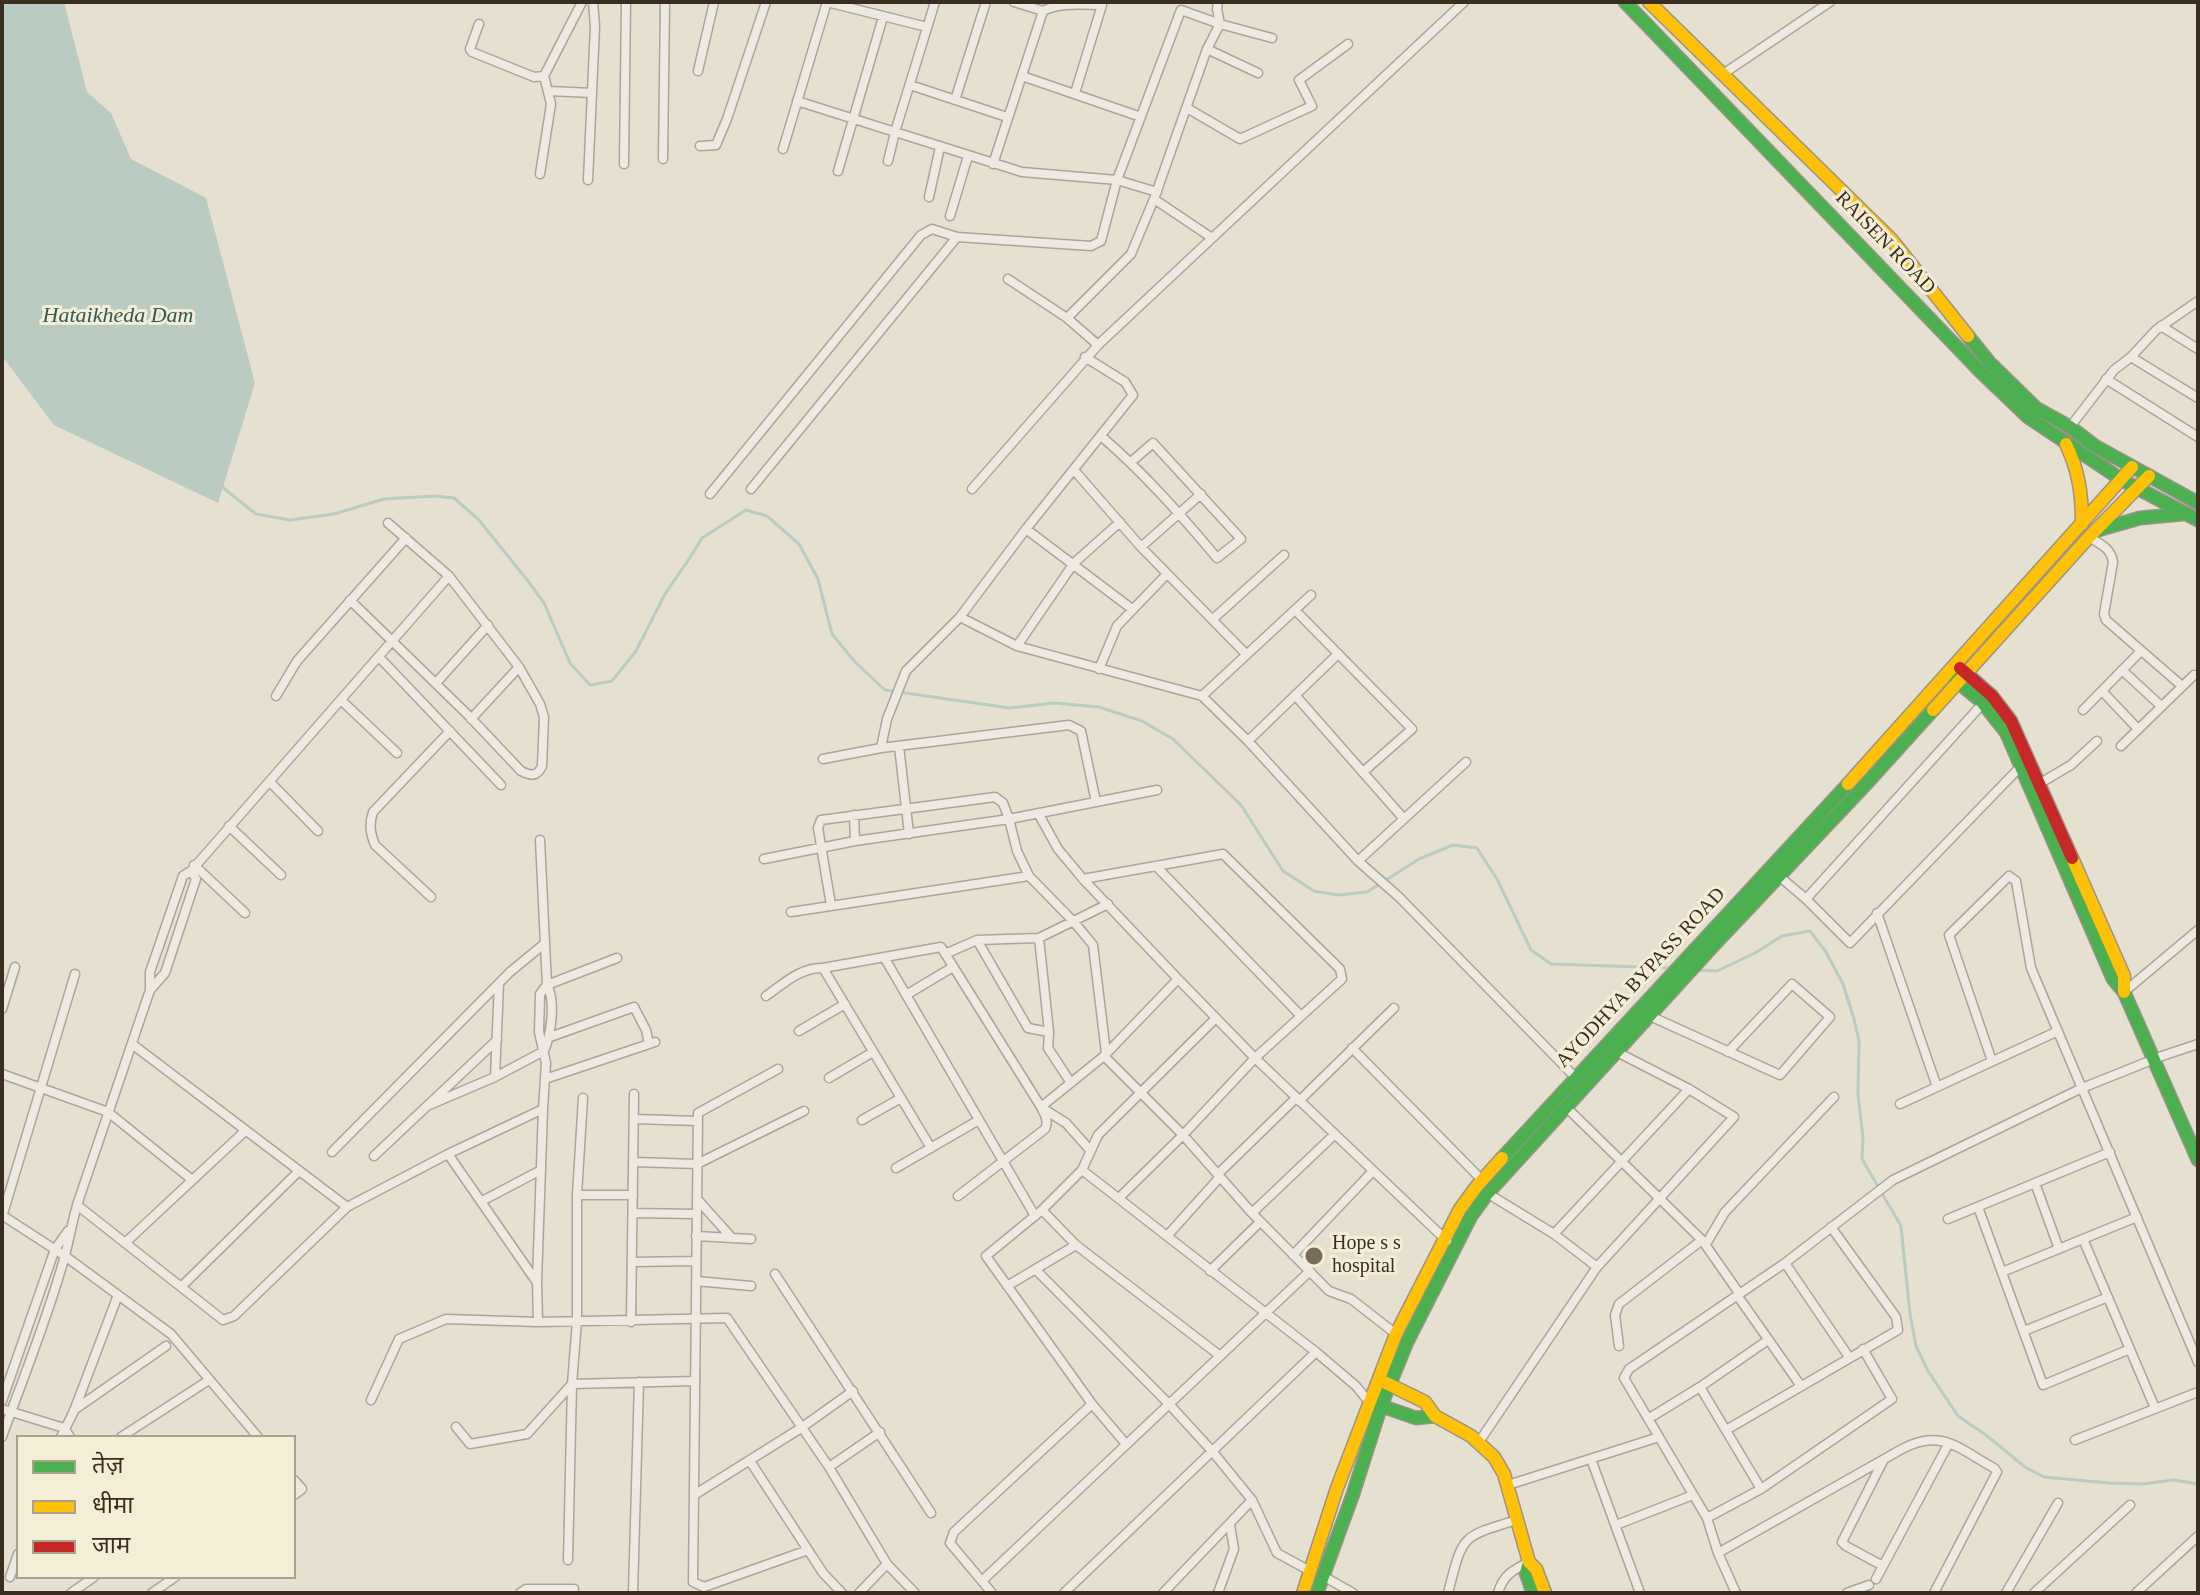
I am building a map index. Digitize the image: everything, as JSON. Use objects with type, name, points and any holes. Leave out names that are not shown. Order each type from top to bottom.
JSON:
[{"type":"main road","name":"RAISEN ROAD","points":[[1625,2],[2022,411],[2122,480],[2192,517]]},
{"type":"main road","name":"RAISEN ROAD","points":[[1649,2],[1895,244],[1989,362],[2036,408],[2070,427],[2095,446],[2198,503]]},
{"type":"main road","points":[[1875,262],[1895,244]]},
{"type":"main road","points":[[2064,441],[2081,479],[2082,524]]},
{"type":"main road","name":"AYODHYA BYPASS ROAD","points":[[1707,944],[1779,876],[1866,784],[2132,467]]},
{"type":"main road","name":"AYODHYA BYPASS ROAD","points":[[1317,1593],[1317,1574],[1337,1488],[1384,1382],[1407,1342],[1460,1209],[1511,1148],[1542,1123],[1661,995],[1846,787],[2149,476]]},
{"type":"main road","points":[[2091,535],[2141,516],[2160,513],[2192,517]]},
{"type":"main road","points":[[1957,673],[1987,699],[2024,763],[2113,979],[2124,992],[2198,1160]]},
{"type":"main road","name":"AYODHYA BYPASS ROAD","points":[[1580,1082],[1617,1052],[1650,1016],[1661,995]]},
{"type":"main road","name":"AYODHYA BYPASS ROAD","points":[[1384,1382],[1396,1334],[1449,1242],[1487,1193],[1518,1160],[1542,1123]]},
{"type":"main road","points":[[1384,1382],[1425,1402],[1435,1416],[1479,1442],[1499,1463],[1529,1562],[1536,1569],[1545,1593]]},
{"type":"main road","points":[[1375,1404],[1416,1418],[1435,1416]]},
{"type":"main road","points":[[1529,1562],[1526,1573],[1533,1593]]},
{"type":"main road","name":"AYODHYA BYPASS ROAD","points":[[1303,1593],[1317,1574]]},
{"type":"street","points":[[540,174],[551,104],[544,76],[582,2]]},
{"type":"street","points":[[588,180],[595,26],[593,2]]},
{"type":"street","points":[[624,164],[626,2]]},
{"type":"street","points":[[663,159],[665,2]]},
{"type":"street","points":[[698,71],[714,5],[703,2]]},
{"type":"street","points":[[700,146],[716,145],[766,2]]},
{"type":"street","points":[[783,149],[827,2],[927,27]]},
{"type":"street","points":[[888,161],[935,2]]},
{"type":"street","points":[[955,100],[986,2]]},
{"type":"street","points":[[1014,2],[1043,11]]},
{"type":"street","points":[[1067,318],[1131,254],[1156,195],[1207,49],[1220,24],[1218,2]]},
{"type":"street","points":[[972,489],[1085,357],[1464,2]]},
{"type":"street","points":[[1723,74],[1830,2]]},
{"type":"street","points":[[993,164],[1043,11],[1049,7],[1102,5],[1075,93]]},
{"type":"street","points":[[710,494],[921,235],[932,229],[957,237],[1091,246],[1101,241],[1117,180],[1181,10],[1272,38]]},
{"type":"street","points":[[838,171],[883,17]]},
{"type":"street","points":[[479,24],[471,44],[472,52],[534,77],[544,76]]},
{"type":"street","points":[[1187,108],[1240,139],[1312,106],[1299,80],[1348,44]]},
{"type":"street","points":[[1207,49],[1258,73]]},
{"type":"street","points":[[1022,76],[1141,117]]},
{"type":"street","points":[[910,85],[1007,117]]},
{"type":"street","points":[[549,91],[592,93]]},
{"type":"street","points":[[797,101],[1022,172],[1117,180],[1156,195],[1212,238]]},
{"type":"street","points":[[929,197],[940,147]]},
{"type":"street","points":[[950,216],[968,156]]},
{"type":"street","points":[[751,489],[957,237]]},
{"type":"street","points":[[1008,279],[1067,318],[1098,345]]},
{"type":"street","points":[[2070,427],[2106,379],[2161,326],[2198,301]]},
{"type":"street","points":[[2161,326],[2198,349]]},
{"type":"street","points":[[881,748],[887,719],[906,671],[960,617],[1133,395],[1125,382],[1085,357]]},
{"type":"street","points":[[2131,357],[2198,398]]},
{"type":"street","points":[[2106,379],[2198,437]]},
{"type":"street","points":[[1101,436],[1131,462],[1217,558],[1241,539],[1153,443],[1131,462]]},
{"type":"street","points":[[1074,470],[1141,547],[1246,654]]},
{"type":"street","points":[[1141,547],[1201,494]]},
{"type":"street","points":[[1017,646],[1074,563],[1120,522]]},
{"type":"street","points":[[350,600],[521,771],[530,776],[539,772],[542,766],[544,717],[519,667],[449,576],[388,523]]},
{"type":"street","points":[[1026,529],[1132,609]]},
{"type":"street","points":[[2091,535],[2109,550],[2113,562],[2104,614],[2106,620],[2182,686]]},
{"type":"street","points":[[276,696],[297,661],[406,538]]},
{"type":"street","points":[[1213,619],[1284,555]]},
{"type":"street","points":[[1099,669],[1117,626],[1167,574]]},
{"type":"street","points":[[2,1437],[6,1411],[65,1256],[77,1205],[150,990],[150,972],[183,876],[270,782],[449,576]]},
{"type":"street","points":[[1202,696],[1311,595]]},
{"type":"street","points":[[1295,610],[1412,729],[1363,772]]},
{"type":"street","points":[[960,617],[1017,646],[1202,696],[1248,741],[1358,861],[1377,875],[1580,1082]]},
{"type":"street","points":[[436,683],[488,625]]},
{"type":"street","points":[[2083,710],[2141,651]]},
{"type":"street","points":[[1248,741],[1338,654]]},
{"type":"street","points":[[379,657],[501,785]]},
{"type":"street","points":[[471,719],[519,667]]},
{"type":"street","points":[[2122,670],[2161,706]]},
{"type":"street","points":[[2121,746],[2194,675]]},
{"type":"street","points":[[2102,691],[2138,729]]},
{"type":"street","points":[[1295,695],[1404,819]]},
{"type":"street","points":[[1806,899],[1987,699]]},
{"type":"street","points":[[341,700],[397,753]]},
{"type":"street","points":[[823,759],[881,748],[1069,725],[1081,731],[1096,802]]},
{"type":"street","points":[[431,897],[375,845],[370,823],[373,812],[450,731]]},
{"type":"street","points":[[2034,787],[2071,765],[2097,741]]},
{"type":"street","points":[[899,746],[909,834]]},
{"type":"street","points":[[1358,861],[1466,762]]},
{"type":"street","points":[[1779,876],[1850,943],[2024,763]]},
{"type":"street","points":[[270,782],[318,831]]},
{"type":"street","points":[[764,859],[855,841],[1009,819],[1157,790]]},
{"type":"street","points":[[831,905],[818,828],[821,820],[995,797],[1003,803],[1017,851],[1029,876],[1093,945],[1105,1054],[1183,1135],[1260,1222],[1329,1291],[1351,1299],[1396,1334]]},
{"type":"street","points":[[1038,813],[1058,849],[1083,879],[1178,979],[1372,1172],[1449,1242]]},
{"type":"street","points":[[854,815],[855,841]]},
{"type":"street","points":[[229,826],[281,875]]},
{"type":"street","points":[[427,1106],[495,1077],[544,1051],[550,1037],[552,992],[547,985],[540,840]]},
{"type":"street","points":[[1083,879],[1223,854],[1340,969],[1342,979],[1255,1058],[1120,1197]]},
{"type":"street","points":[[1156,866],[1301,1016]]},
{"type":"street","points":[[192,868],[245,913]]},
{"type":"street","points":[[150,990],[165,973],[196,879],[192,868]]},
{"type":"street","points":[[791,912],[1029,876]]},
{"type":"street","points":[[1992,1061],[1949,935],[2009,876],[2016,881],[2031,968],[2194,1344],[2198,1362]]},
{"type":"street","points":[[945,954],[977,940],[1039,938],[1108,904]]},
{"type":"street","points":[[1877,913],[1937,1087]]},
{"type":"street","points":[[166,923],[179,928]]},
{"type":"street","points":[[2124,992],[2198,930]]},
{"type":"street","points":[[1039,938],[1048,1048],[1071,1083]]},
{"type":"street","points":[[977,940],[1028,1028],[1049,1032]]},
{"type":"street","points":[[332,1152],[499,983],[544,944]]},
{"type":"street","points":[[766,996],[804,970],[941,947],[1045,1110],[1047,1119],[1045,1129],[958,1196]]},
{"type":"street","points":[[884,957],[1002,1160],[1038,1213],[1219,1355]]},
{"type":"street","points":[[538,1322],[545,1079],[544,1051],[539,1032],[540,994],[547,985],[617,958]]},
{"type":"street","points":[[2,1009],[15,967]]},
{"type":"street","points":[[906,995],[953,967]]},
{"type":"street","points":[[823,968],[931,1148]]},
{"type":"street","points":[[75,974],[2,1216],[55,1249],[171,1334],[256,1435]]},
{"type":"street","points":[[1045,1110],[1053,1098],[1105,1054],[1178,979]]},
{"type":"street","points":[[495,1077],[499,983]]},
{"type":"street","points":[[1650,1016],[1728,1052],[1780,1075],[1830,1017],[1792,984],[1728,1052]]},
{"type":"street","points":[[799,1031],[845,1004]]},
{"type":"street","points":[[545,1079],[652,1043],[634,1007],[550,1037]]},
{"type":"street","points":[[1167,1236],[1219,1176],[1394,1008]]},
{"type":"street","points":[[1126,1444],[1092,1404],[986,1256],[1038,1213],[1082,1170],[1098,1135],[1216,1018]]},
{"type":"street","points":[[1900,1104],[2058,1031]]},
{"type":"street","points":[[374,1156],[497,1040]]},
{"type":"street","points":[[132,1044],[347,1207]]},
{"type":"street","points":[[1736,1593],[1707,1518],[1624,1378],[1629,1369],[1785,1263],[1893,1180],[2082,1088],[2198,1044]]},
{"type":"street","points":[[1352,1048],[1482,1180]]},
{"type":"street","points":[[829,1078],[873,1052]]},
{"type":"street","points":[[1479,1442],[1597,1267],[1734,1117],[1689,1089],[1617,1052]]},
{"type":"street","points":[[778,1069],[698,1113],[693,1582],[704,1587],[808,1550]]},
{"type":"street","points":[[2,1074],[108,1112],[191,1179]]},
{"type":"street","points":[[1554,1234],[1689,1089]]},
{"type":"street","points":[[631,1322],[634,1094]]},
{"type":"street","points":[[1619,1346],[1615,1325],[1619,1304],[1704,1242],[1725,1212],[1834,1097]]},
{"type":"street","points":[[568,1560],[572,1384],[577,1321],[577,1195],[583,1098]]},
{"type":"street","points":[[862,1120],[901,1098]]},
{"type":"street","points":[[1561,1103],[1704,1242],[1801,1386]]},
{"type":"street","points":[[77,1205],[223,1320],[234,1316],[347,1207],[543,1109]]},
{"type":"street","points":[[1045,1110],[1066,1123],[1090,1150]]},
{"type":"street","points":[[633,1162],[697,1164],[804,1111]]},
{"type":"street","points":[[634,1119],[698,1121]]},
{"type":"street","points":[[896,1168],[979,1120]]},
{"type":"street","points":[[125,1243],[245,1131]]},
{"type":"street","points":[[1252,1213],[1334,1135]]},
{"type":"street","points":[[1948,1219],[2110,1152]]},
{"type":"street","points":[[448,1154],[537,1281]]},
{"type":"street","points":[[482,1201],[541,1170]]},
{"type":"street","points":[[1082,1170],[1266,1312],[1375,1404]]},
{"type":"street","points":[[182,1286],[298,1172]]},
{"type":"street","points":[[1293,1255],[1372,1172]]},
{"type":"street","points":[[2035,1183],[2059,1249]]},
{"type":"street","points":[[1487,1193],[1554,1234],[1597,1267]]},
{"type":"street","points":[[577,1195],[633,1195]]},
{"type":"street","points":[[697,1199],[732,1239]]},
{"type":"street","points":[[1978,1207],[2043,1385],[2130,1349]]},
{"type":"street","points":[[633,1213],[696,1214]]},
{"type":"street","points":[[2002,1272],[2137,1217]]},
{"type":"street","points":[[1210,1271],[1260,1222]]},
{"type":"street","points":[[1726,1430],[1898,1330],[1896,1317],[1831,1227]]},
{"type":"street","points":[[2,1401],[55,1249],[70,1229]]},
{"type":"street","points":[[696,1236],[751,1239]]},
{"type":"street","points":[[2083,1239],[2155,1408]]},
{"type":"street","points":[[1007,1286],[1076,1245]]},
{"type":"street","points":[[632,1262],[696,1261]]},
{"type":"street","points":[[1785,1263],[1849,1357]]},
{"type":"street","points":[[1036,1270],[1212,1451],[1252,1500],[1277,1553],[1353,1593]]},
{"type":"street","points":[[983,1580],[1310,1271]]},
{"type":"street","points":[[775,1274],[931,1513]]},
{"type":"street","points":[[696,1281],[751,1286]]},
{"type":"street","points":[[6,1411],[62,1433],[74,1411],[118,1295]]},
{"type":"street","points":[[2024,1331],[2108,1297]]},
{"type":"street","points":[[371,1400],[399,1339],[446,1319],[631,1322],[727,1318],[829,1467],[887,1564],[915,1593]]},
{"type":"street","points":[[1648,1419],[1768,1340]]},
{"type":"street","points":[[74,1411],[166,1346]]},
{"type":"street","points":[[1707,1518],[1761,1489],[1892,1399],[1863,1349]]},
{"type":"street","points":[[1064,1593],[1316,1352]]},
{"type":"street","points":[[124,1435],[209,1380]]},
{"type":"street","points":[[456,1427],[470,1444],[527,1434],[572,1384],[695,1381]]},
{"type":"street","points":[[633,1593],[639,1382]]},
{"type":"street","points":[[1356,1386],[1384,1382]]},
{"type":"street","points":[[1700,1387],[1761,1489]]},
{"type":"street","points":[[694,1495],[801,1428],[853,1391]]},
{"type":"street","points":[[2075,1440],[2198,1392]]},
{"type":"street","points":[[992,1593],[950,1543],[954,1532],[1092,1404]]},
{"type":"street","points":[[829,1467],[880,1432]]},
{"type":"street","points":[[1508,1485],[1659,1437]]},
{"type":"street","points":[[1718,1553],[1915,1442],[1937,1439],[1997,1472],[1934,1593]]},
{"type":"street","points":[[1847,1593],[1872,1582],[1883,1566],[1949,1443]]},
{"type":"street","points":[[1591,1459],[1640,1593]]},
{"type":"street","points":[[750,1461],[823,1573],[842,1593]]},
{"type":"street","points":[[1883,1461],[1842,1542],[1883,1566]]},
{"type":"street","points":[[1616,1525],[1693,1495]]},
{"type":"street","points":[[1163,1593],[1252,1500]]},
{"type":"street","points":[[2006,1593],[2058,1503]]},
{"type":"street","points":[[2034,1593],[2130,1505]]},
{"type":"street","points":[[1448,1593],[1462,1546],[1470,1535],[1517,1520]]},
{"type":"street","points":[[1218,1593],[1234,1549],[1230,1525]]},
{"type":"street","points":[[2143,1591],[2198,1536]]},
{"type":"street","points":[[6,1580],[16,1558]]},
{"type":"street","points":[[1498,1593],[1503,1579],[1529,1562]]},
{"type":"street","points":[[859,1593],[887,1564]]},
{"type":"street","points":[[71,1593],[91,1579]]},
{"type":"street","points":[[152,1593],[170,1579]]},
{"type":"street","points":[[520,1593],[526,1589],[574,1589]]},
{"type":"water","name":"Hataikheda Dam","points":[[2,2],[64,2],[87,92],[111,113],[131,159],[206,198],[255,383],[218,503],[54,425],[2,356]]},
{"type":"waterway","points":[[221,486],[256,514],[290,520],[334,514],[384,499],[454,498],[478,519],[528,581],[544,603],[570,663],[590,685],[612,681],[636,651],[665,594],[702,538],[746,510],[767,516],[799,544],[818,579],[832,634],[855,662],[885,690],[1010,708],[1054,703],[1099,707],[1142,721],[1173,739],[1241,805],[1283,871],[1314,891],[1338,895],[1367,892],[1419,859],[1453,845],[1477,848],[1497,879],[1531,950],[1551,964],[1670,968]]},
{"type":"waterway","points":[[1698,970],[1717,971],[1782,936],[1810,931],[1826,952],[1843,984],[1859,1041],[1862,1159],[1901,1226],[1916,1346],[1928,1371],[1958,1416],[2025,1467],[2044,1477],[2109,1483],[2142,1484],[2174,1480],[2198,1484]]},
{"type":"traffic: fast","points":[[1625,2],[2028,417],[2122,480],[2198,520]]},
{"type":"traffic: fast","points":[[1968,336],[1989,362],[2036,408],[2070,427],[2095,446],[2198,503]]},
{"type":"traffic: fast","points":[[2098,530],[2140,518],[2183,514]]},
{"type":"traffic: fast","points":[[1953,678],[1982,702],[2006,732],[2113,979],[2124,992],[2198,1160]]},
{"type":"traffic: fast","points":[[1317,1593],[1381,1406],[1407,1342],[1471,1216],[1487,1194],[1713,946],[1933,710]]},
{"type":"traffic: fast","points":[[1502,1158],[1848,784]]},
{"type":"traffic: fast","points":[[1373,1403],[1416,1418],[1435,1416]]},
{"type":"traffic: fast","points":[[1529,1562],[1526,1573],[1533,1593]]},
{"type":"traffic: slow","points":[[1649,2],[1891,239],[1968,336]]},
{"type":"traffic: slow","points":[[2066,444],[2079,483],[2082,524]]},
{"type":"traffic: slow","points":[[1848,784],[2132,467]]},
{"type":"traffic: slow","points":[[1933,710],[2089,537],[2149,476]]},
{"type":"traffic: slow","points":[[2072,858],[2124,976],[2124,992]]},
{"type":"traffic: slow","points":[[1303,1593],[1337,1488],[1396,1334],[1460,1209],[1502,1158]]},
{"type":"traffic: slow","points":[[1382,1381],[1425,1402],[1435,1416],[1471,1436],[1494,1457],[1504,1474],[1529,1562],[1536,1569],[1545,1593]]},
{"type":"traffic: jam","points":[[1960,668],[1992,696],[2011,721],[2072,858]]},
{"type":"place","name":"Hope s s hospital","points":[[1314,1256]]}]
